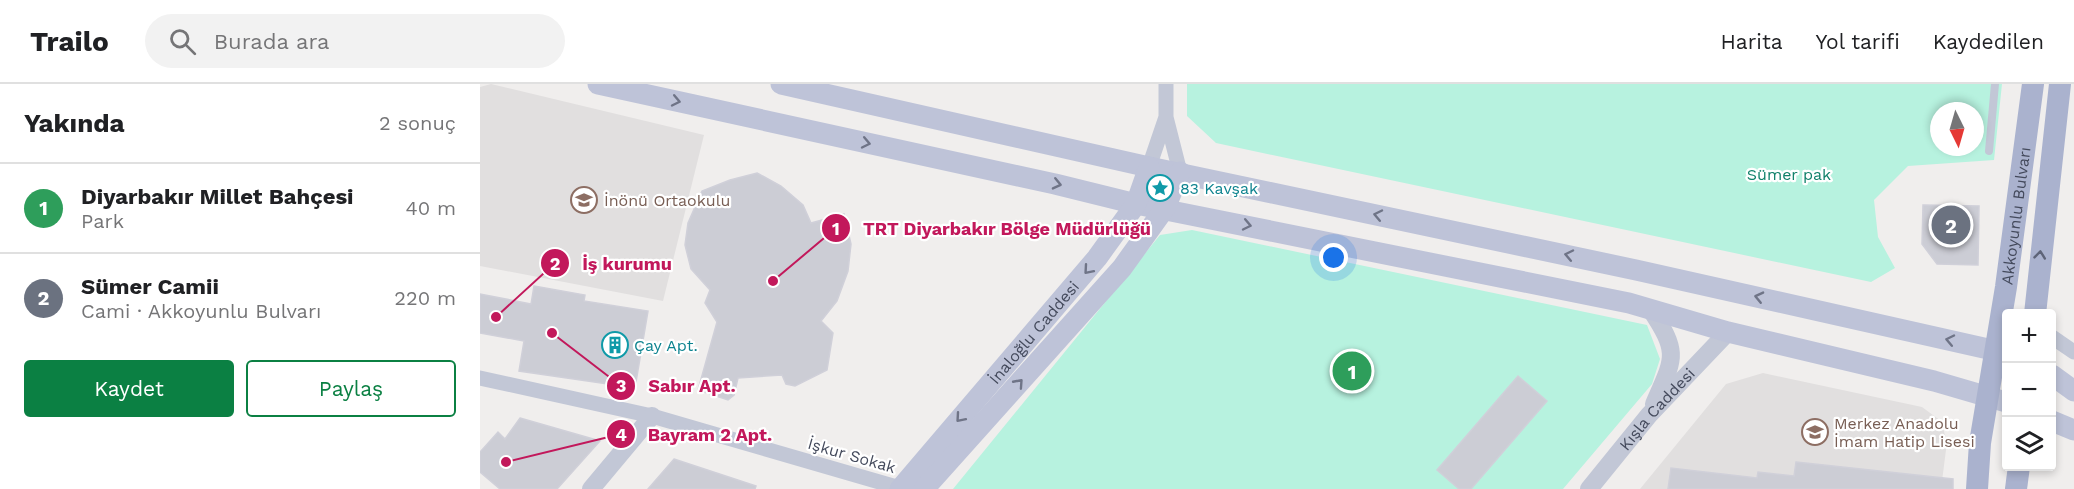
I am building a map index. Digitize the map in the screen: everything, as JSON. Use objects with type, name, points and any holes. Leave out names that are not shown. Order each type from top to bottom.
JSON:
[{"type":"main road","points":[[598,84],[1055,184],[1136,204],[1629,303],[1728,332],[1996,399]]},
{"type":"main road","points":[[781,84],[2000,351]]},
{"type":"main road","name":"Akkoyunlu Bulvarı","points":[[1977,489],[1996,399],[2006,287],[2033,84]]},
{"type":"main road","name":"Akkoyunlu Bulvarı","points":[[2036,309],[2060,84]]},
{"type":"main road","name":"İnaloğlu Caddesi","points":[[900,489],[1097,258],[1136,204],[1149,166]]},
{"type":"main road","name":"İnaloğlu Caddesi","points":[[924,489],[1122,268],[1165,208],[1180,172]]},
{"type":"main road","points":[[2056,378],[2074,391]]},
{"type":"main road","points":[[2056,423],[2074,430]]},
{"type":"main road","points":[[2016,489],[2018,471]]},
{"type":"street","points":[[1166,84],[1166,117],[1180,172]]},
{"type":"street","points":[[1149,166],[1166,117]]},
{"type":"street","points":[[1650,416],[1673,362],[1669,337],[1651,310]]},
{"type":"street","name":"Kışla Caddesi","points":[[1588,489],[1650,416],[1728,332]]},
{"type":"street","points":[[2056,340],[2074,352]]},
{"type":"street","name":"İşkur Sokak","points":[[480,378],[652,416],[900,489]]},
{"type":"street","points":[[591,489],[652,416]]},
{"type":"lane","points":[[1989,151],[1995,84]]},
{"type":"shaded area","name":"İnönü Ortaokulu","points":[[491,84],[704,135],[663,301],[480,266],[480,87]]},
{"type":"shaded area","name":"Merkez Anadolu İmam Hatip Lisesi","points":[[1763,373],[1922,407],[1941,421],[1947,442],[1941,489],[1640,489],[1726,384]]},
{"type":"green space","name":"Sümer pak","points":[[1187,84],[2002,84],[1994,160],[1908,166],[1874,200],[1878,237],[1895,268],[1871,282],[1216,143],[1187,116]]},
{"type":"green space","points":[[1192,230],[1647,325],[1660,359],[1652,384],[1563,489],[953,489],[1160,235]]},
{"type":"building","points":[[757,173],[781,186],[803,205],[811,223],[844,214],[851,244],[848,271],[837,301],[821,321],[833,333],[827,370],[795,386],[786,384],[782,375],[738,378],[734,395],[728,400],[698,390],[717,322],[705,303],[710,290],[691,269],[685,245],[688,223],[702,191]]},
{"type":"building","points":[[1923,205],[1979,206],[1978,265],[1937,264],[1922,244]]},
{"type":"building","points":[[534,286],[585,295],[584,301],[648,311],[635,388],[519,371],[524,341],[480,333],[480,294],[531,304]]},
{"type":"building","points":[[1518,376],[1547,401],[1471,489],[1459,489],[1437,470]]},
{"type":"building","points":[[520,418],[600,441],[557,489],[500,489],[480,472],[480,452],[498,432],[505,439]]},
{"type":"building","points":[[674,459],[756,486],[755,489],[648,489]]},
{"type":"building","points":[[1796,462],[1953,479],[1953,489],[1668,489],[1671,468],[1757,478],[1758,472],[1794,476]]},
{"type":"place","name":"83 Kavşak","points":[[1160,188]]},
{"type":"place","name":"İnönü Ortaokulu","points":[[584,200]]},
{"type":"place","name":"Sümer Camii","points":[[1951,225]]},
{"type":"place","name":"TRT Diyarbakır Bölge Müdürlüğü","points":[[773,281]]},
{"type":"place","name":"İş kurumu","points":[[496,317]]},
{"type":"place","name":"Sabır Apt.","points":[[552,333]]},
{"type":"place","name":"Çay Apt.","points":[[615,345]]},
{"type":"place","name":"Diyarbakır Millet Bahçesi","points":[[1352,371]]},
{"type":"place","name":"Merkez Anadolu İmam Hatip Lisesi","points":[[1815,432]]},
{"type":"place","name":"Bayram 2 Apt.","points":[[506,462]]}]
